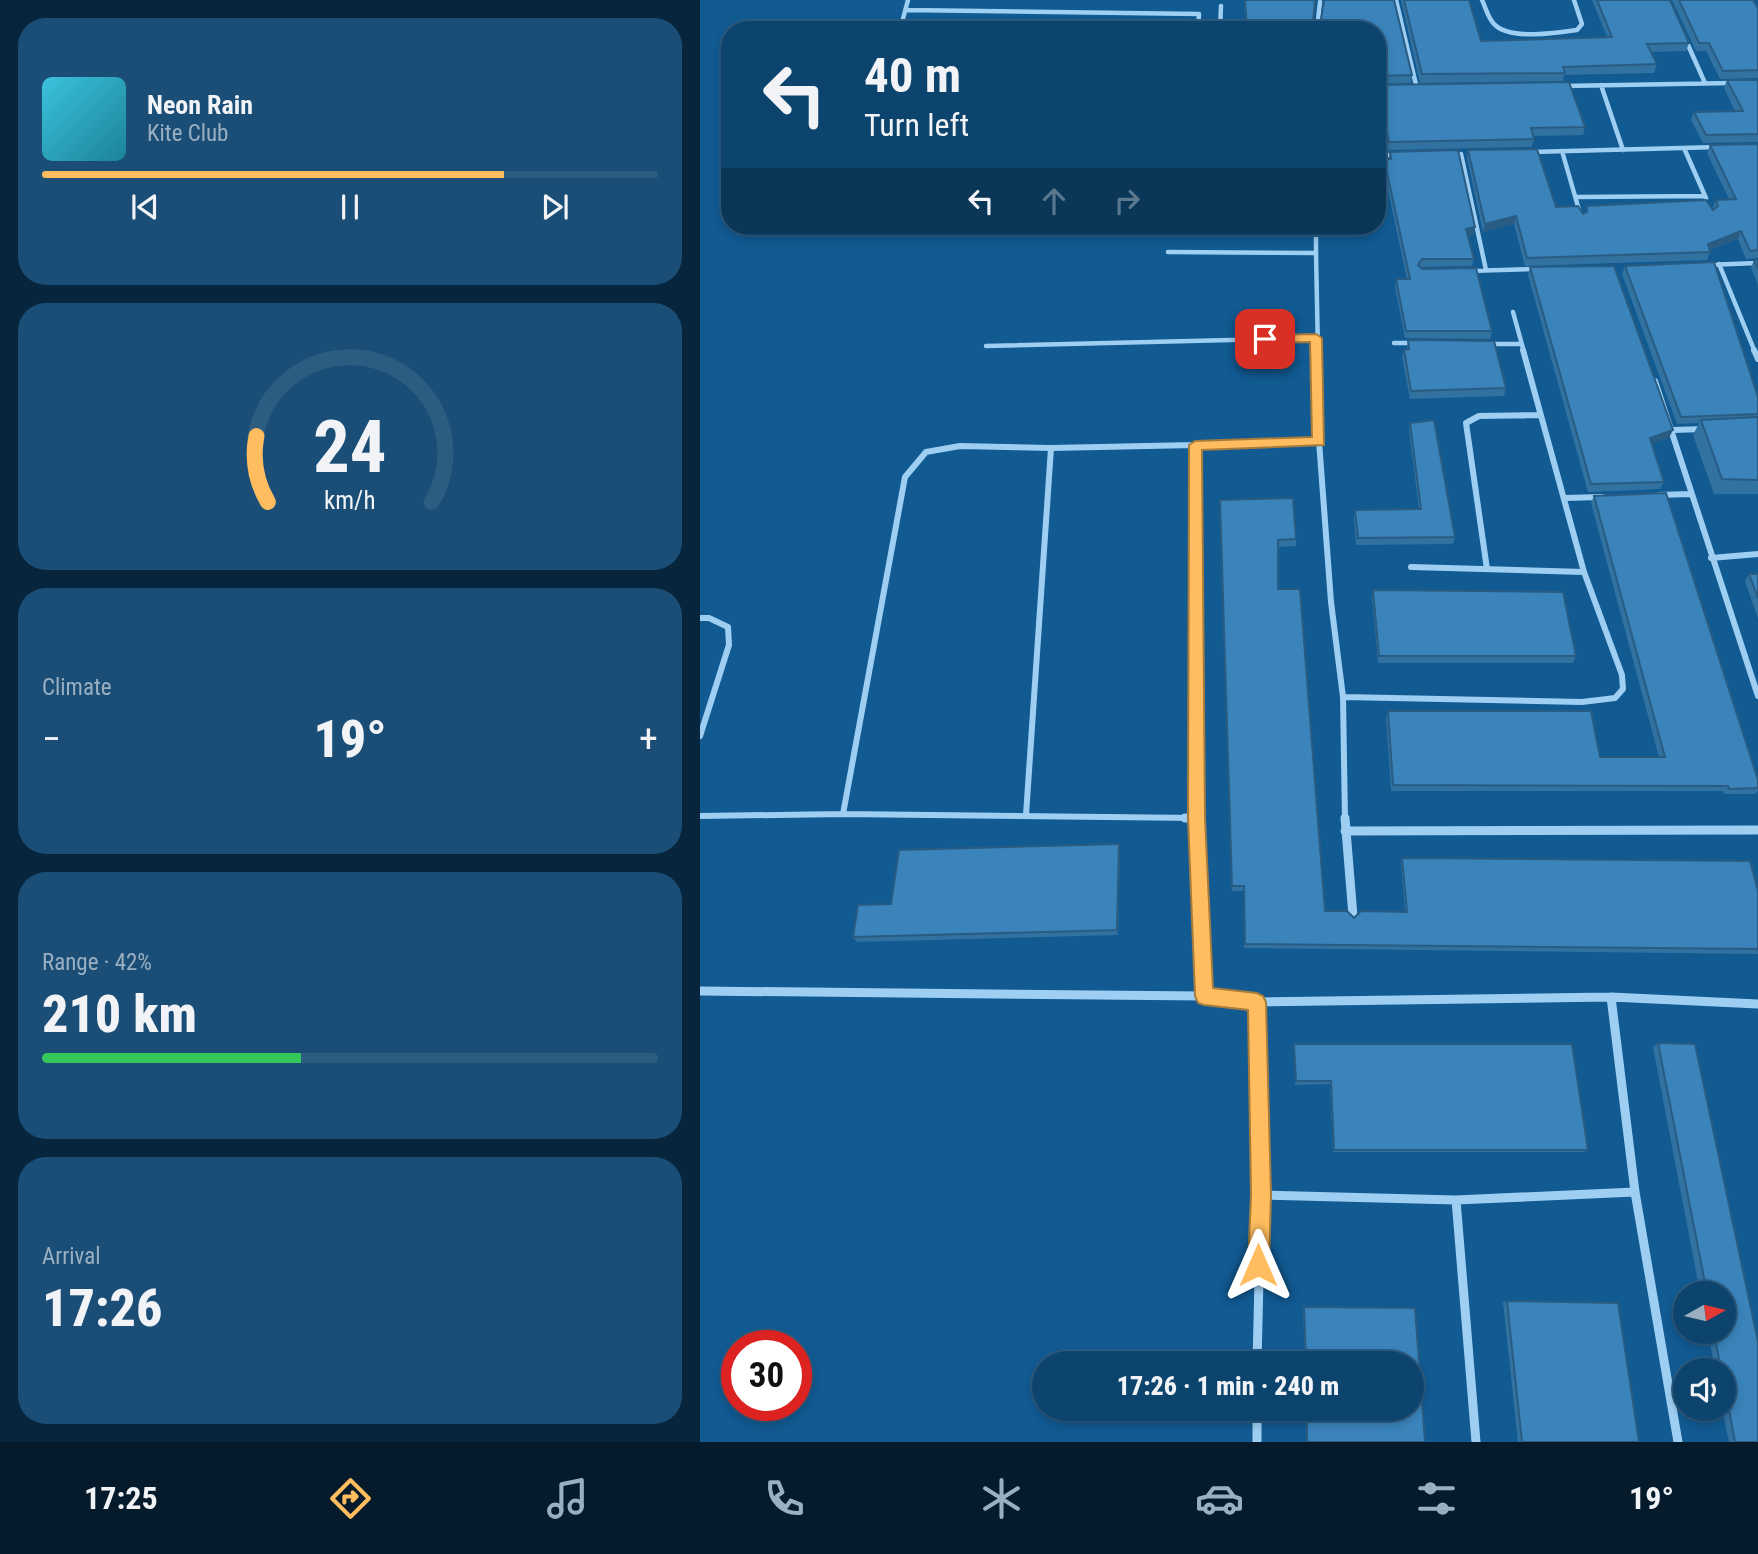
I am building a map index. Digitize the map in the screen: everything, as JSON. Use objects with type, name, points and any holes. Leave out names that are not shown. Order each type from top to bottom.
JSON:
[{"type":"street","points":[[903,21],[908,0]]},
{"type":"street","points":[[1396,0],[1417,89]]},
{"type":"street","points":[[1482,0],[1494,24],[1503,31],[1560,33],[1577,30],[1582,24],[1574,0]]},
{"type":"street","points":[[1318,21],[1320,2]]},
{"type":"street","points":[[1220,21],[1221,6]]},
{"type":"street","points":[[907,10],[1199,14],[1199,21]]},
{"type":"street","points":[[1679,24],[1705,83]]},
{"type":"street","points":[[1561,86],[1745,83]]},
{"type":"street","points":[[1601,85],[1623,150]]},
{"type":"street","points":[[1404,89],[1430,89]]},
{"type":"street","points":[[1524,152],[1721,147]]},
{"type":"street","points":[[1684,148],[1707,204]]},
{"type":"street","points":[[1562,151],[1581,217]]},
{"type":"street","points":[[1447,154],[1474,154]]},
{"type":"street","points":[[1461,154],[1486,270]]},
{"type":"street","points":[[1386,155],[1405,155]]},
{"type":"street","points":[[1577,197],[1705,196]]},
{"type":"street","points":[[1316,235],[1319,441],[1331,602],[1343,697],[1345,831],[1353,916]]},
{"type":"street","points":[[1168,252],[1316,254]]},
{"type":"street","points":[[1719,264],[1758,359]]},
{"type":"street","points":[[1693,265],[1758,264]]},
{"type":"street","points":[[1460,271],[1550,269]]},
{"type":"street","points":[[1343,697],[1582,702],[1615,698],[1623,689],[1622,676],[1584,572],[1513,312]]},
{"type":"street","points":[[986,346],[1316,338]]},
{"type":"street","points":[[1394,343],[1420,343]]},
{"type":"street","points":[[1483,344],[1520,344]]},
{"type":"street","points":[[1650,368],[1673,430],[1690,494],[1758,696]]},
{"type":"street","points":[[1488,569],[1466,424],[1469,419],[1479,416],[1540,415]]},
{"type":"street","points":[[1673,430],[1709,429]]},
{"type":"street","points":[[843,814],[905,477],[926,452],[960,446],[1051,448],[1319,441]]},
{"type":"street","points":[[1195,445],[1197,818],[1204,996]]},
{"type":"street","points":[[1026,814],[1051,448]]},
{"type":"street","points":[[1652,495],[1690,494]]},
{"type":"street","points":[[1564,498],[1615,496]]},
{"type":"street","points":[[1711,558],[1758,554]]},
{"type":"street","points":[[1411,567],[1584,572]]},
{"type":"street","points":[[700,618],[709,618],[728,627],[729,645],[700,736]]},
{"type":"street","points":[[700,816],[1026,814],[1197,818]]},
{"type":"street","points":[[1345,831],[1758,830]]},
{"type":"street","points":[[700,991],[1204,996],[1257,1002],[1611,997],[1758,1004]]},
{"type":"street","points":[[1611,997],[1634,1192],[1678,1442]]},
{"type":"street","points":[[1257,1002],[1261,1195],[1257,1351]]},
{"type":"street","points":[[1261,1195],[1456,1200],[1634,1192]]},
{"type":"street","points":[[1456,1200],[1476,1442]]},
{"type":"street","points":[[1257,1421],[1257,1442]]},
{"type":"building","points":[[1245,0],[1315,0],[1313,21],[1246,21]]},
{"type":"building","points":[[1324,0],[1394,0],[1412,75],[1386,76],[1386,21],[1321,21]]},
{"type":"building","points":[[1404,0],[1469,0],[1481,41],[1612,37],[1597,0],[1670,0],[1689,43],[1647,44],[1657,64],[1563,67],[1565,73],[1422,74]]},
{"type":"building","points":[[1679,0],[1753,0],[1758,8],[1758,70],[1723,71],[1709,43],[1699,43]]},
{"type":"building","points":[[1727,80],[1758,80],[1758,134],[1706,135],[1694,112],[1743,111]]},
{"type":"building","points":[[1569,82],[1585,127],[1531,128],[1534,139],[1389,142],[1386,128],[1386,85]]},
{"type":"building","points":[[1758,144],[1758,250],[1750,251],[1741,231],[1708,244],[1710,252],[1527,258],[1516,216],[1485,224],[1468,150],[1537,149],[1556,207],[1578,206],[1583,214],[1587,212],[1587,206],[1706,200],[1713,210],[1718,206],[1716,200],[1736,199],[1710,145]]},
{"type":"building","points":[[1458,150],[1475,227],[1466,229],[1474,259],[1422,259],[1418,265],[1422,269],[1476,268],[1492,331],[1406,331],[1396,279],[1410,279],[1386,168],[1386,159],[1391,159],[1390,152]]},
{"type":"building","points":[[1714,262],[1758,397],[1758,414],[1681,417],[1625,266]]},
{"type":"building","points":[[1614,266],[1673,430],[1650,438],[1664,482],[1591,484],[1530,267]]},
{"type":"building","points":[[1408,340],[1494,341],[1506,388],[1411,391],[1404,350],[1409,349]]},
{"type":"building","points":[[1758,417],[1758,480],[1722,479],[1701,420]]},
{"type":"building","points":[[1434,420],[1455,537],[1358,538],[1355,510],[1421,509],[1410,423]]},
{"type":"building","points":[[1666,493],[1758,780],[1758,788],[1393,785],[1388,711],[1591,711],[1600,757],[1665,757],[1594,496]]},
{"type":"building","points":[[1293,498],[1296,539],[1278,540],[1278,589],[1300,589],[1325,911],[1347,911],[1354,918],[1361,911],[1407,912],[1402,858],[1750,861],[1758,891],[1758,949],[1245,944],[1244,886],[1232,886],[1220,500]]},
{"type":"building","points":[[1749,574],[1758,574],[1758,598]]},
{"type":"building","points":[[1373,590],[1563,592],[1576,656],[1379,656]]},
{"type":"building","points":[[1119,844],[1117,930],[853,937],[858,905],[891,904],[899,850]]},
{"type":"building","points":[[1658,1043],[1695,1044],[1758,1342],[1758,1442],[1735,1442],[1731,1421],[1736,1421],[1736,1358],[1719,1358],[1716,1344],[1736,1344],[1736,1281],[1705,1281]]},
{"type":"building","points":[[1294,1044],[1572,1044],[1588,1150],[1334,1150],[1331,1081],[1296,1081]]},
{"type":"building","points":[[1507,1301],[1618,1303],[1639,1442],[1522,1442]]},
{"type":"building","points":[[1304,1307],[1415,1308],[1418,1351],[1306,1351]]},
{"type":"building","points":[[1307,1421],[1423,1421],[1425,1442],[1307,1442]]},
{"type":"route","points":[[1258,1265],[1261,1195],[1257,1002],[1204,996],[1197,818],[1195,445],[1319,441],[1316,338],[1265,339]]}]
